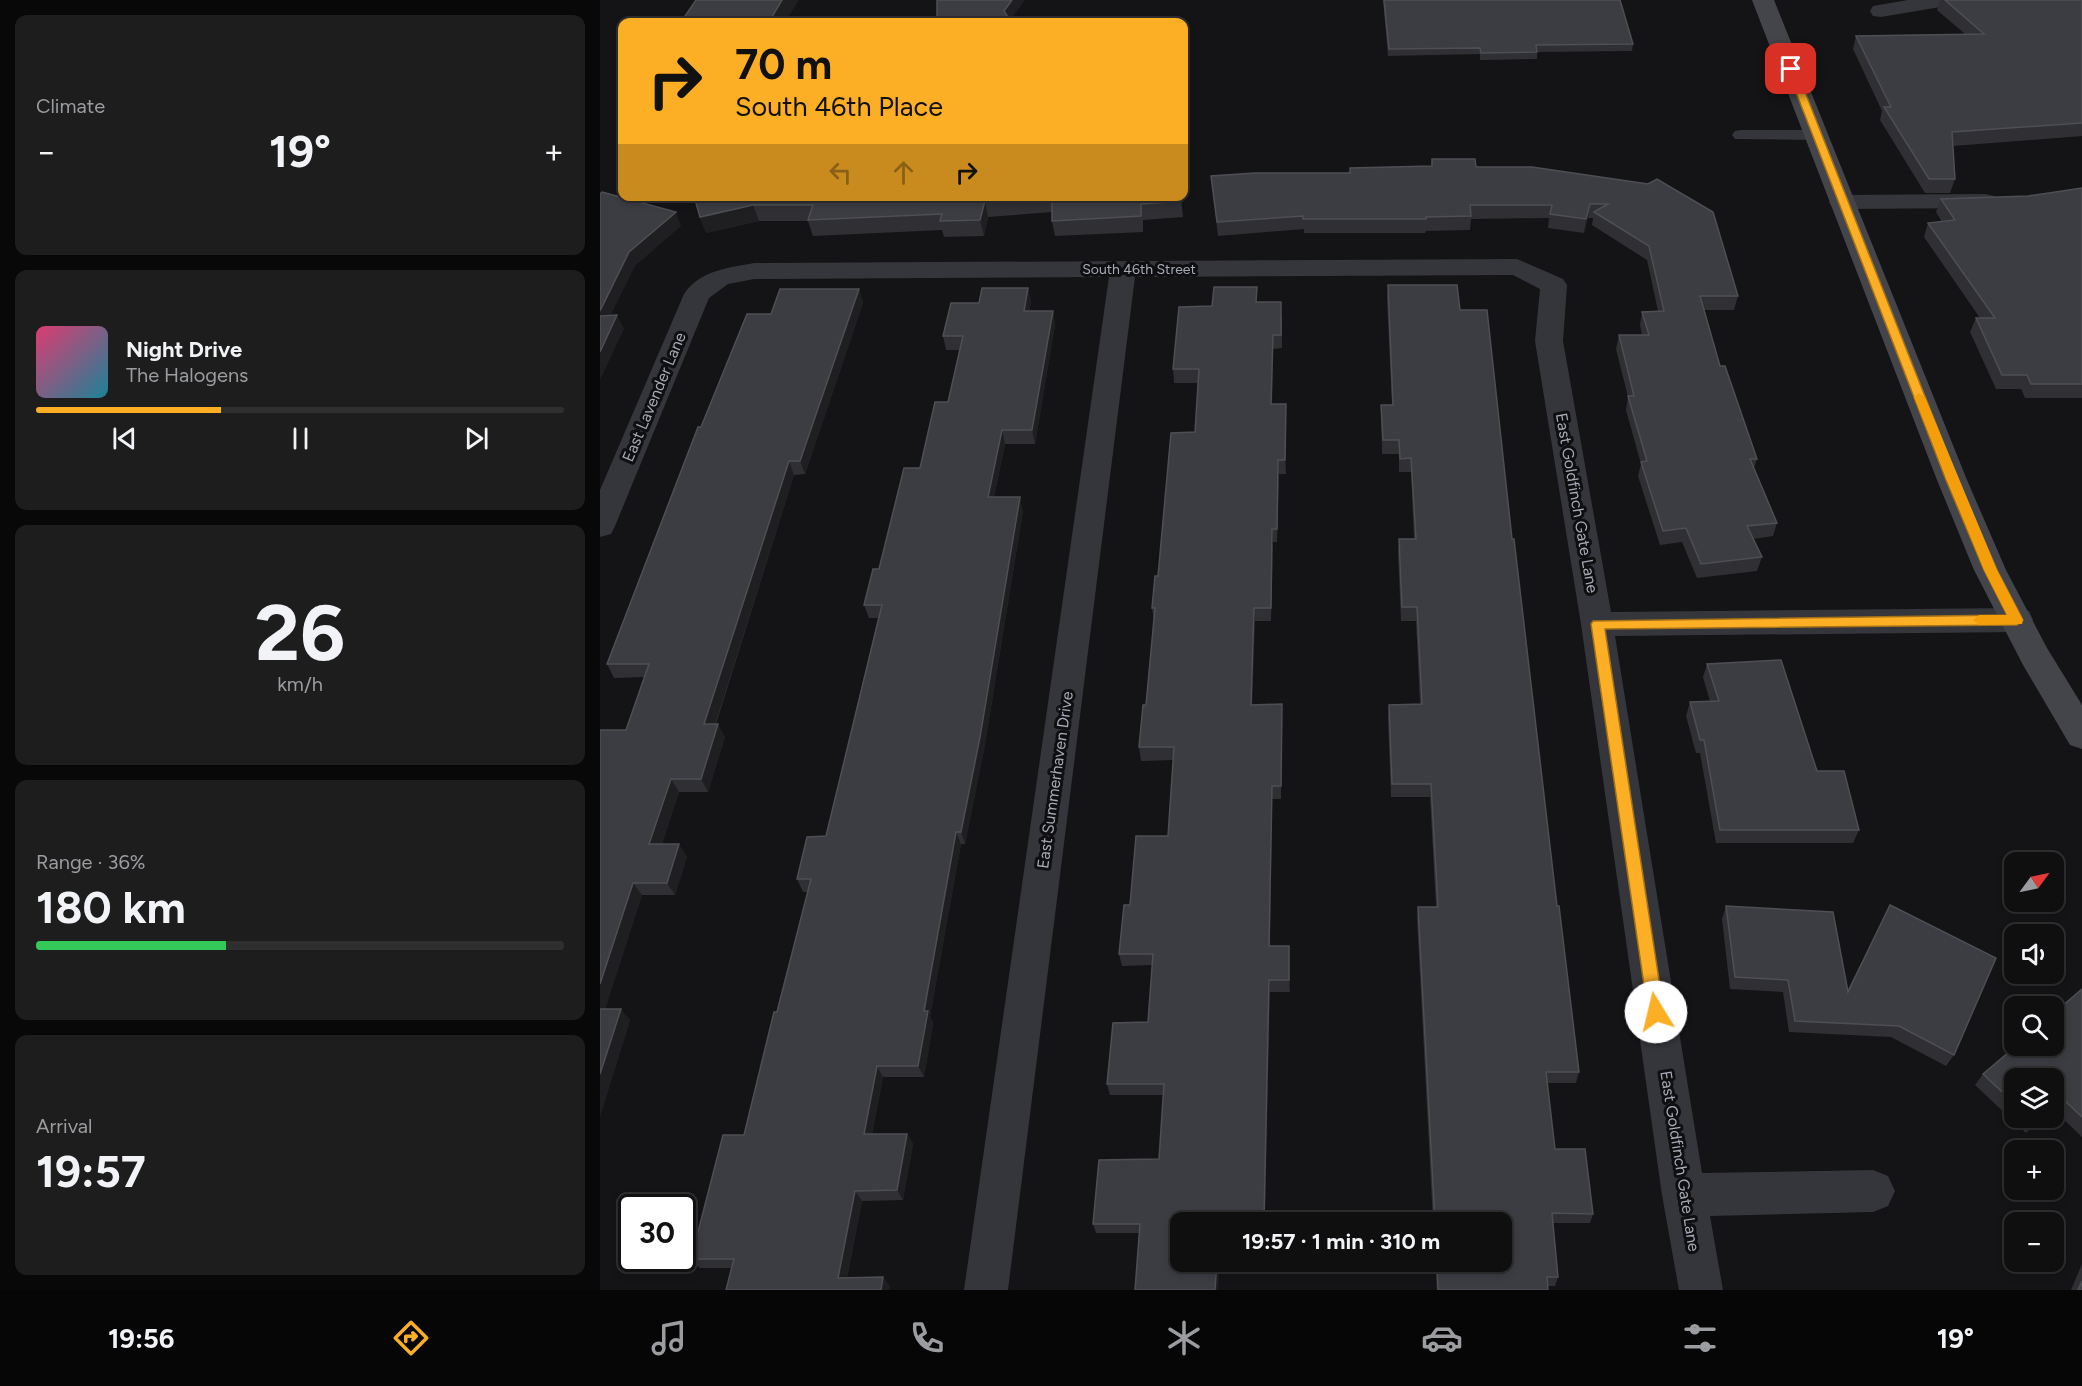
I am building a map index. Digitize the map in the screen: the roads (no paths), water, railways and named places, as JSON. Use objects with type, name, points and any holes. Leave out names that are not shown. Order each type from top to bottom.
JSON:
[{"type":"street","points":[[1763,0],[1841,202],[1990,570],[2035,656],[2082,735]]},
{"type":"street","points":[[1881,11],[1946,0]]},
{"type":"street","points":[[1841,202],[2010,201]]},
{"type":"street","name":"South 46th Street","points":[[720,277],[754,271],[1517,267],[1554,285]]},
{"type":"street","name":"East Summerhaven Drive","points":[[986,1290],[1123,269]]},
{"type":"street","name":"East Lavender Lane","points":[[600,526],[697,294],[720,277]]},
{"type":"street","name":"East Goldfinch Gate Lane","points":[[1554,285],[1550,341],[1597,624],[1684,1195],[1701,1290]]},
{"type":"street","points":[[1597,624],[2017,620]]},
{"type":"street","points":[[1684,1195],[1873,1191]]},
{"type":"lane","points":[[1741,135],[1817,135]]}]
